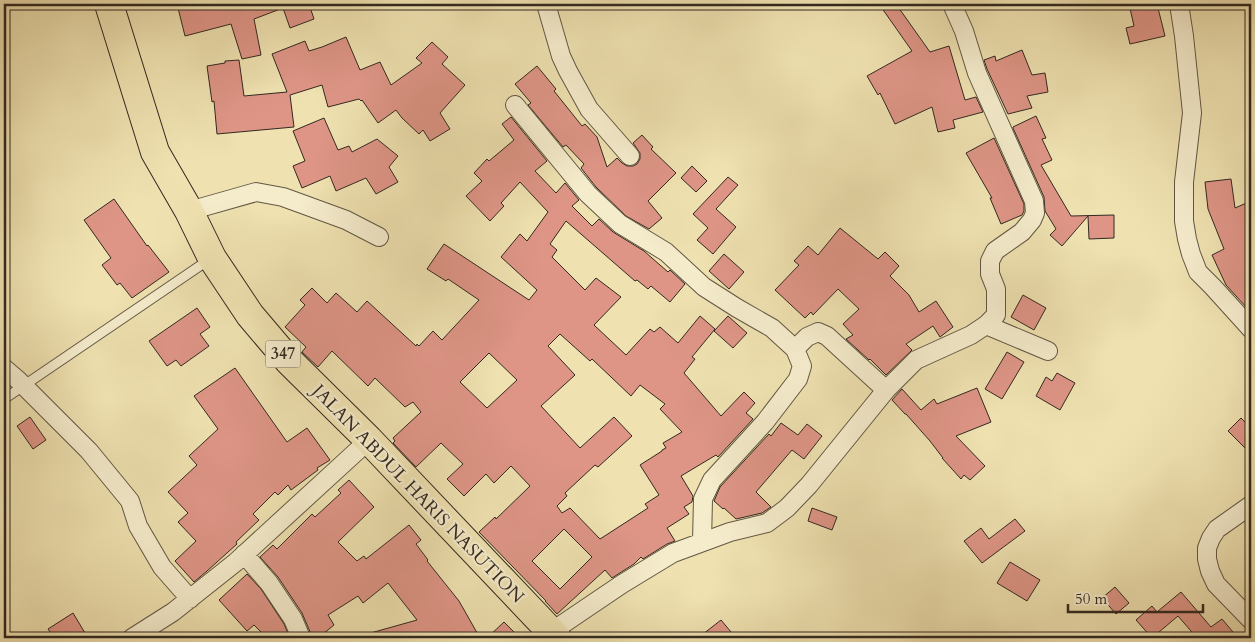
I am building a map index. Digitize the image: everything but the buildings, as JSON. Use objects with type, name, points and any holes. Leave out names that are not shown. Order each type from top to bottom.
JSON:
[{"type":"main road","name":"JALAN ABDUL HARIS NASUTION","points":[[109,4],[155,152],[189,211],[212,258],[250,315],[289,361],[369,440],[554,635]]},
{"type":"street","points":[[546,4],[561,56],[576,86],[589,109],[630,156]]},
{"type":"street","points":[[554,635],[622,584],[673,553],[730,532],[767,523],[786,508],[808,484],[886,390],[916,360],[971,335],[986,325],[996,315],[996,289],[990,274],[990,260],[995,251],[1022,232],[1032,220],[1035,213],[1034,202],[977,73],[964,31],[952,4]]},
{"type":"street","points":[[1179,4],[1192,113],[1184,182],[1184,221],[1190,254],[1198,272],[1251,329]]},
{"type":"street","points":[[515,105],[588,194],[620,224],[666,252],[704,287],[772,328],[795,349],[802,366],[798,379],[765,422],[712,480],[704,499],[702,542]]},
{"type":"street","points":[[189,211],[256,192],[283,197],[337,216],[379,237]]},
{"type":"street","points":[[986,325],[1048,351]]},
{"type":"street","points":[[795,349],[807,338],[818,332],[827,336],[886,390]]},
{"type":"street","points":[[4,368],[89,451],[130,501],[138,526],[162,567],[190,599]]},
{"type":"street","points":[[132,638],[173,612],[244,554],[369,440]]},
{"type":"street","points":[[1251,505],[1217,529],[1207,548],[1207,559],[1210,572],[1216,584],[1251,620]]},
{"type":"street","points":[[244,554],[270,583],[293,619],[301,638]]},
{"type":"lane","points":[[4,400],[212,258]]}]
